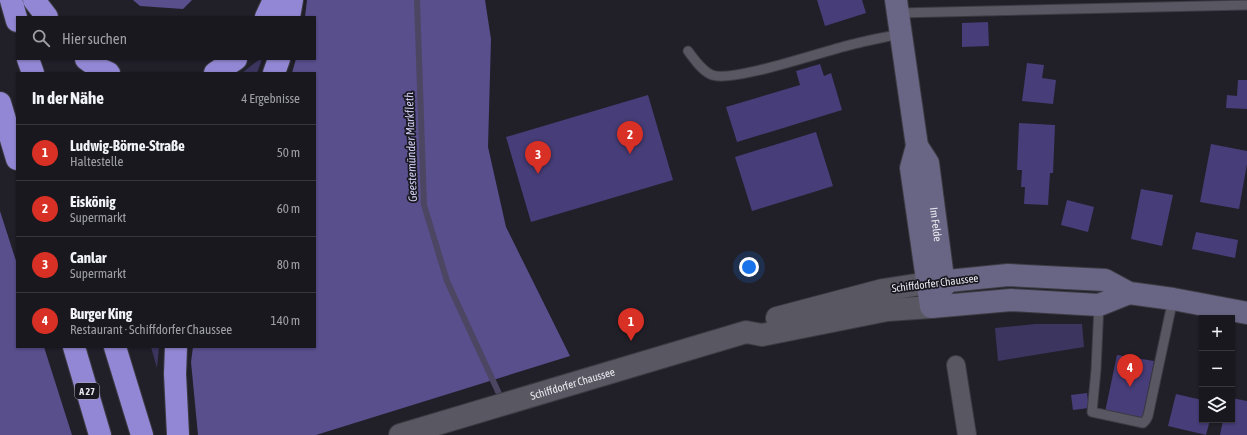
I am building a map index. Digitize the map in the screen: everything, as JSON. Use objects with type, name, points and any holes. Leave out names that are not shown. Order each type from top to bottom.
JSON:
[{"type":"highway","points":[[11,0],[16,18]]},
{"type":"highway","points":[[34,0],[46,16]]},
{"type":"highway","points":[[266,16],[274,0]]},
{"type":"highway","points":[[289,16],[292,0]]},
{"type":"highway","points":[[28,60],[33,72]]},
{"type":"highway","points":[[87,60],[107,72]]},
{"type":"highway","points":[[216,72],[234,60]]},
{"type":"highway","points":[[274,72],[279,60]]},
{"type":"highway","points":[[0,103],[16,156]]},
{"type":"highway","name":"A 27","points":[[74,348],[100,435]]},
{"type":"highway","points":[[115,348],[142,435]]},
{"type":"highway","points":[[176,348],[175,374],[178,435]]},
{"type":"main road","name":"Im Felde","points":[[898,16],[917,146],[911,168],[936,283],[939,306]]},
{"type":"main road","name":"Schiffdorfer Chaussee","points":[[936,283],[1008,275],[1105,280],[1129,293],[1173,299],[1247,313]]},
{"type":"main road","name":"Schiffdorfer Chaussee","points":[[939,306],[1011,300],[1098,305],[1129,293]]},
{"type":"street","name":"Schiffdorfer Chaussee","points":[[400,435],[746,332],[758,323],[765,321],[883,290],[936,283]]},
{"type":"street","name":"Schiffdorfer Chaussee","points":[[746,332],[762,335],[886,310],[939,306]]},
{"type":"street","points":[[956,365],[967,435]]},
{"type":"lane","points":[[688,51],[702,67],[711,74],[723,76],[741,74],[854,44],[898,16],[1247,5]]},
{"type":"lane","points":[[1098,305],[1096,370],[1092,412],[1140,423],[1145,422],[1148,416],[1173,299]]},
{"type":"shaded area","points":[[133,0],[192,0],[183,9],[140,6]]},
{"type":"shaded area","points":[[307,0],[485,0],[491,39],[488,147],[506,227],[570,356],[316,435],[198,435],[191,362],[193,348],[316,348],[316,72],[292,72],[296,60],[316,60],[316,16],[305,16]]},
{"type":"shaded area","points":[[259,60],[262,60],[257,72],[243,72]]},
{"type":"shaded area","points":[[0,211],[16,261],[16,348],[44,348],[72,435],[0,435]]},
{"type":"shaded area","points":[[1035,324],[1082,324],[1084,347],[998,361],[995,328]]},
{"type":"shaded area","points":[[151,348],[159,348],[157,368]]},
{"type":"building","points":[[817,0],[862,0],[866,13],[825,26]]},
{"type":"building","points":[[988,22],[989,46],[962,47],[962,23]]},
{"type":"building","points":[[1027,63],[1044,65],[1042,78],[1056,80],[1053,104],[1022,101]]},
{"type":"building","points":[[820,64],[824,76],[831,73],[842,110],[737,142],[726,107],[800,85],[796,71]]},
{"type":"building","points":[[1238,80],[1247,80],[1247,109],[1226,108],[1227,95],[1237,96]]},
{"type":"building","points":[[648,95],[673,180],[531,222],[506,137]]},
{"type":"building","points":[[1019,123],[1055,125],[1053,173],[1050,173],[1048,205],[1024,204],[1025,187],[1021,187],[1022,170],[1017,170]]},
{"type":"building","points":[[816,132],[833,186],[752,211],[735,157]]},
{"type":"building","points":[[1211,144],[1247,151],[1247,164],[1239,209],[1200,202]]},
{"type":"building","points":[[1141,189],[1173,195],[1162,246],[1131,239]]},
{"type":"building","points":[[1067,200],[1094,207],[1088,232],[1061,225]]},
{"type":"building","points":[[1196,232],[1238,240],[1235,258],[1192,249]]},
{"type":"building","points":[[1117,355],[1154,361],[1142,420],[1105,412]]},
{"type":"building","points":[[1087,393],[1089,408],[1073,410],[1071,395]]},
{"type":"building","points":[[1176,394],[1199,399],[1199,423],[1209,423],[1206,435],[1168,426]]},
{"type":"building","points":[[1235,399],[1247,401],[1247,435],[1220,435],[1222,423],[1235,423]]},
{"type":"waterway","name":"Geestemünder Markfleth","points":[[417,0],[424,205],[447,281],[501,398]]},
{"type":"place","name":"Eiskönig","points":[[630,154]]},
{"type":"place","name":"Canlar","points":[[538,174]]},
{"type":"place","name":"Ludwig-Börne-Straße","points":[[631,341]]},
{"type":"place","name":"Burger King","points":[[1130,387]]}]
